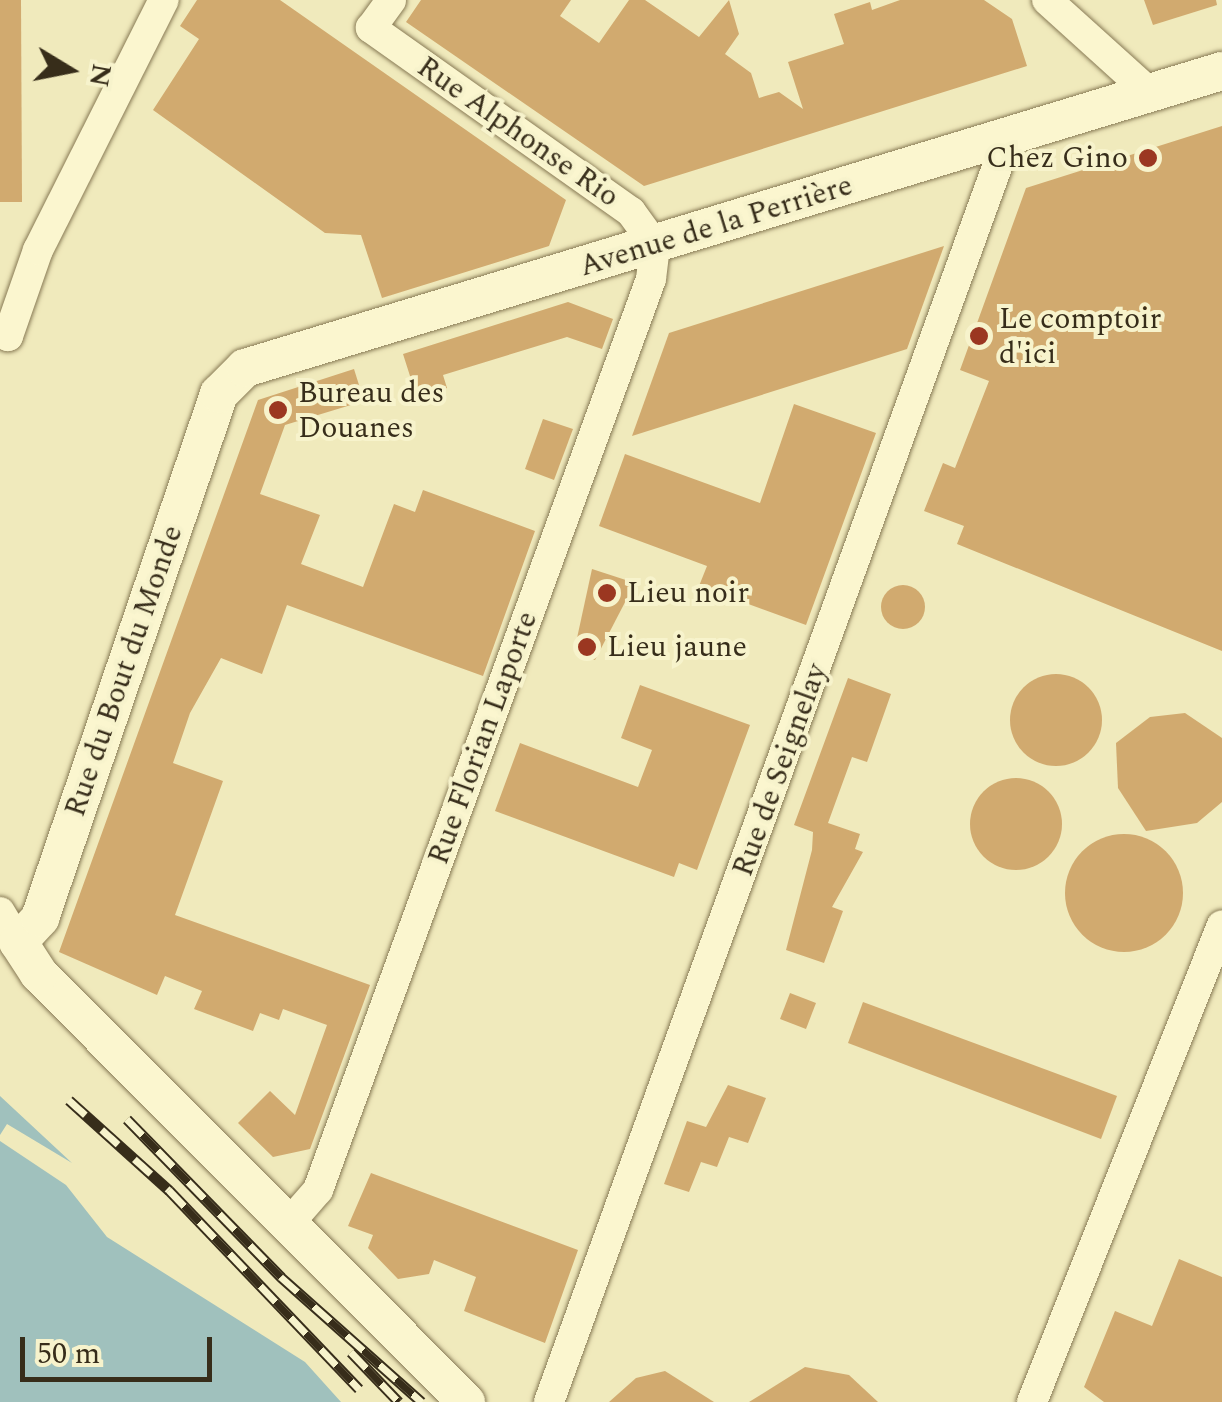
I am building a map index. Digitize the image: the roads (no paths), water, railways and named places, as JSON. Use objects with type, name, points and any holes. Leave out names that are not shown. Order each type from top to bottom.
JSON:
[{"type":"street","points":[[4,334],[38,250],[164,0]]},
{"type":"street","name":"Rue Alphonse Rio","points":[[390,0],[372,28],[631,212],[655,245]]},
{"type":"street","points":[[1046,0],[1150,93]]},
{"type":"street","name":"Avenue de la Perrière","points":[[219,394],[245,368],[1222,71]]},
{"type":"street","name":"Rue de Seignelay","points":[[550,1402],[1008,137]]},
{"type":"street","name":"Rue Florian Laporte","points":[[290,1222],[318,1190],[651,279],[655,245]]},
{"type":"street","name":"Rue du Bout du Monde","points":[[9,927],[40,918],[219,394]]},
{"type":"street","points":[[1032,1402],[1222,925]]},
{"type":"street","points":[[9,927],[40,974],[466,1402]]},
{"type":"water","points":[[0,1096],[72,1163],[7,1124],[0,1135]]},
{"type":"water","points":[[0,1141],[66,1185],[107,1237],[305,1362],[341,1402],[0,1402]]},
{"type":"railway","points":[[69,1100],[169,1190],[359,1389]]},
{"type":"railway","points":[[127,1119],[281,1277],[422,1402]]},
{"type":"railway","points":[[351,1352],[399,1402]]},
{"type":"place","name":"Chez Gino","points":[[1148,158]]},
{"type":"place","name":"Le comptoir d'ici","points":[[979,336]]},
{"type":"place","name":"Bureau des Douanes","points":[[278,410]]},
{"type":"place","name":"Lieu noir","points":[[607,593]]},
{"type":"place","name":"Lieu jaune","points":[[587,647]]}]
